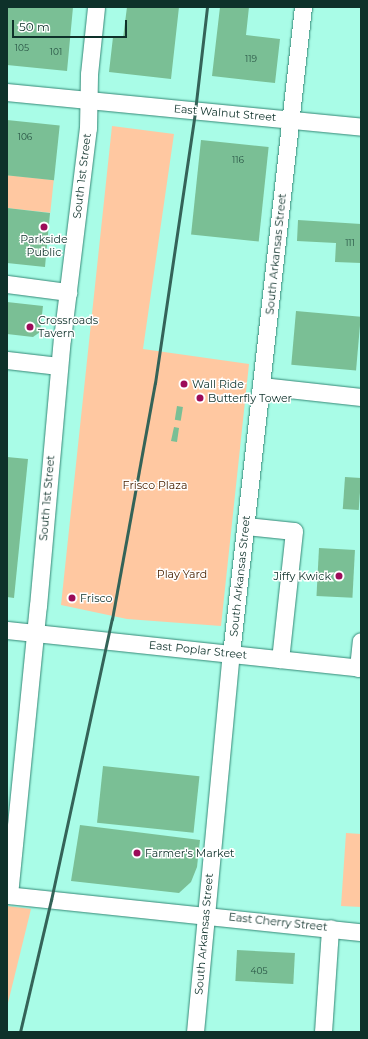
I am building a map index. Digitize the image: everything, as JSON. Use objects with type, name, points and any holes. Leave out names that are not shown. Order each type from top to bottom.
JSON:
[{"type":"street","name":"South 1st Street","points":[[8,895],[35,632],[59,366],[88,128],[89,74],[96,7]]},
{"type":"street","name":"South Arkansas Street","points":[[195,1032],[231,654],[303,7]]},
{"type":"street","name":"East Walnut Street","points":[[7,92],[361,127]]},
{"type":"street","points":[[7,284],[68,292]]},
{"type":"street","points":[[7,360],[59,366]]},
{"type":"street","points":[[261,386],[361,397]]},
{"type":"street","points":[[246,526],[294,531],[280,659]]},
{"type":"street","name":"East Poplar Street","points":[[7,630],[359,668]]},
{"type":"street","points":[[359,668],[361,641]]},
{"type":"street","name":"East Cherry Street","points":[[8,895],[361,932]]},
{"type":"street","points":[[323,1032],[330,928]]},
{"type":"green space","name":"Frisco Plaza","points":[[112,126],[174,134],[143,349],[249,364],[221,626],[127,619],[61,605]]},
{"type":"green space","points":[[7,175],[54,180],[50,213],[7,208]]},
{"type":"green space","points":[[346,833],[361,834],[361,907],[341,906]]},
{"type":"green space","points":[[7,906],[31,909],[7,1007]]},
{"type":"building","points":[[7,7],[73,7],[67,71],[7,65]]},
{"type":"building","points":[[127,7],[179,7],[171,79],[109,72],[113,37],[123,38]]},
{"type":"building","points":[[220,7],[249,7],[246,35],[280,39],[275,83],[212,76]]},
{"type":"building","points":[[7,120],[60,126],[54,180],[7,175]]},
{"type":"building","points":[[201,140],[269,147],[259,242],[191,234]]},
{"type":"building","points":[[7,208],[50,213],[45,267],[7,263]]},
{"type":"building","points":[[298,220],[361,224],[361,263],[335,262],[336,243],[297,241]]},
{"type":"building","points":[[7,302],[43,306],[40,332],[33,337],[7,334]]},
{"type":"building","points":[[296,311],[361,317],[356,370],[291,365]]},
{"type":"building","points":[[177,406],[183,407],[181,421],[175,420]]},
{"type":"building","points":[[174,427],[179,428],[177,442],[171,441]]},
{"type":"building","points":[[7,457],[28,459],[14,598],[7,597]]},
{"type":"building","points":[[345,477],[361,478],[359,510],[343,509]]},
{"type":"building","points":[[319,548],[355,550],[352,598],[316,596]]},
{"type":"building","points":[[103,766],[199,776],[194,833],[97,823]]},
{"type":"building","name":"Farmer's Market","points":[[80,825],[200,840],[197,867],[191,882],[179,893],[71,881]]},
{"type":"building","points":[[237,950],[295,953],[293,984],[235,981]]},
{"type":"railway","points":[[20,1032],[51,900],[112,619],[155,383],[195,111],[207,7]]},
{"type":"place","name":"Parkside Public","points":[[44,227]]},
{"type":"place","name":"Crossroads Tavern","points":[[30,327]]},
{"type":"place","name":"Wall Ride","points":[[184,384]]},
{"type":"place","name":"Butterfly Tower","points":[[200,398]]},
{"type":"place","name":"Jiffy Kwick","points":[[339,576]]},
{"type":"place","name":"Frisco","points":[[72,598]]},
{"type":"place","name":"Farmer's Market","points":[[137,853]]},
{"type":"park label","name":"Play Yard","points":[[182,574]]}]
